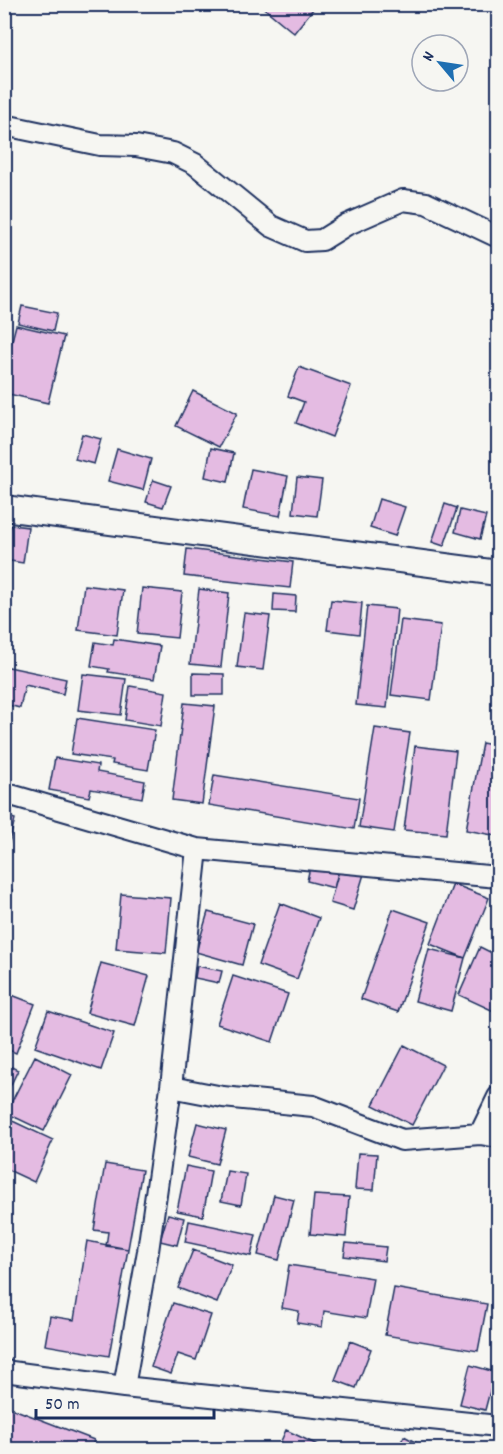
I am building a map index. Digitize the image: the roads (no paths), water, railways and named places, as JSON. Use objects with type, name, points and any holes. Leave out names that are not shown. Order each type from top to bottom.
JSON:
[{"type":"street","points":[[4,125],[100,145],[136,146],[173,153],[195,164],[271,226],[305,241],[322,240],[346,225],[403,200],[426,203],[498,237]]},
{"type":"street","points":[[4,508],[498,573]]},
{"type":"street","points":[[4,793],[197,849],[498,877]]},
{"type":"street","points":[[124,1387],[148,1251],[171,1087],[197,849]]},
{"type":"street","points":[[171,1087],[223,1097],[313,1106],[402,1140],[489,1136],[498,1097]]},
{"type":"street","points":[[4,1371],[124,1387],[498,1426]]}]
